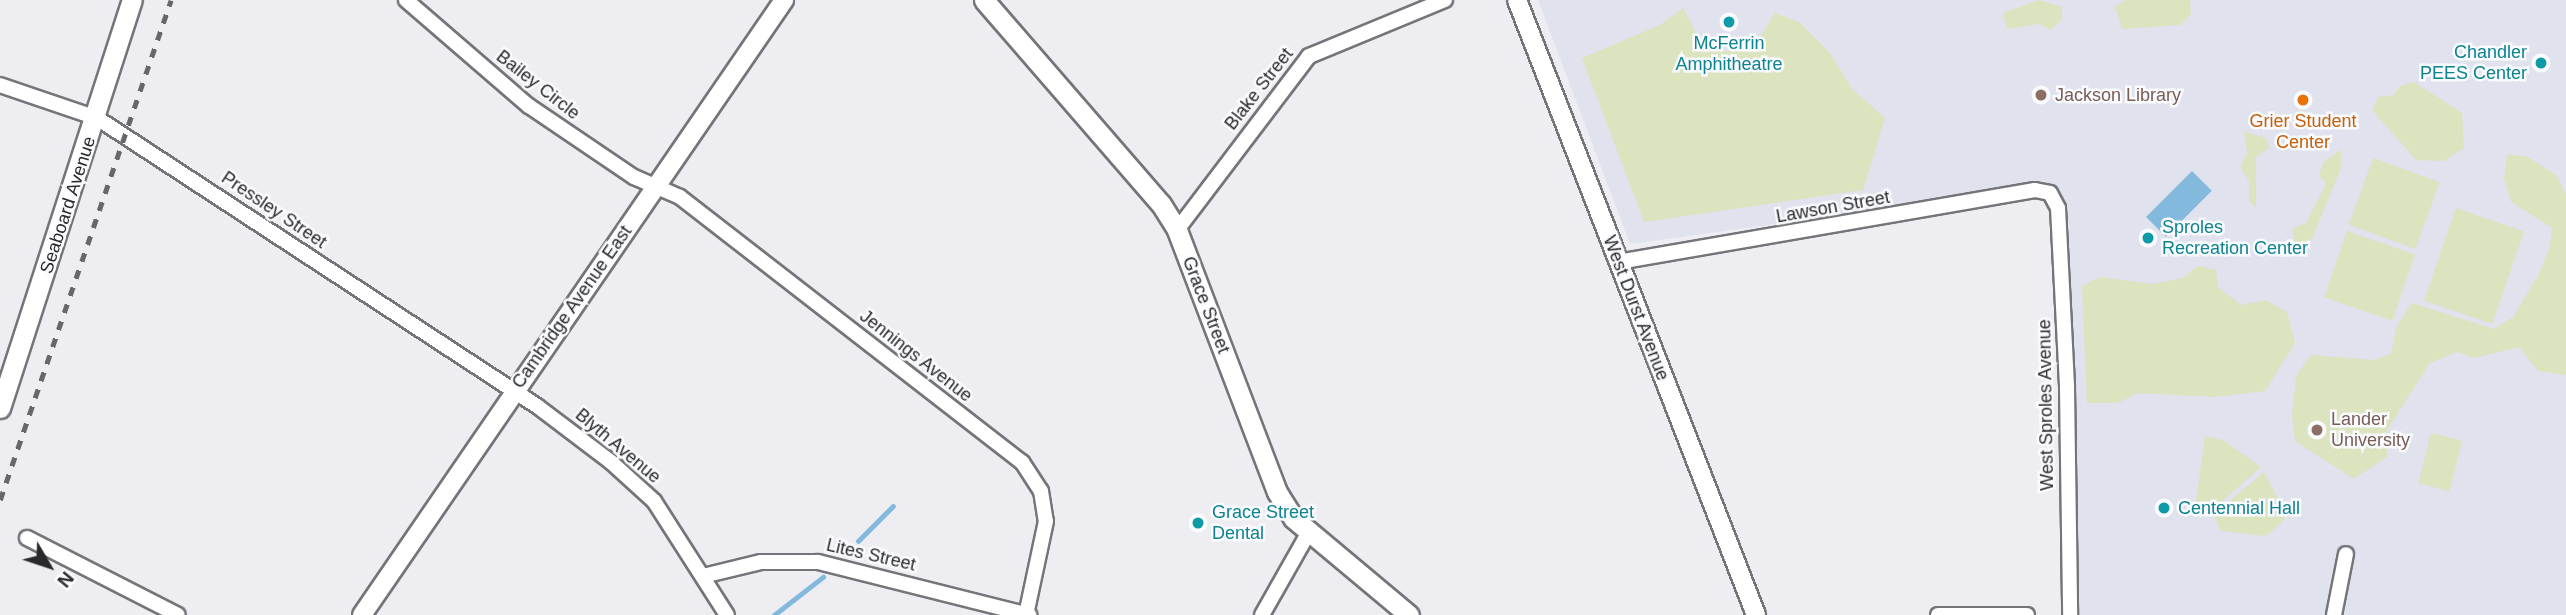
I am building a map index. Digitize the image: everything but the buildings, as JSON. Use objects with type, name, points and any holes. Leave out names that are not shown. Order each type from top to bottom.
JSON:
[{"type":"main road","name":"Seaboard Avenue","points":[[0,408],[97,118],[132,0]]},
{"type":"main road","name":"Grace Street","points":[[984,0],[1161,204],[1177,230],[1276,492],[1293,518],[1409,615]]},
{"type":"street","name":"Bailey Circle","points":[[406,0],[529,106],[634,177],[656,186]]},
{"type":"street","name":"Cambridge Avenue East","points":[[362,615],[784,0]]},
{"type":"street","name":"Blake Street","points":[[1177,230],[1308,56],[1445,0]]},
{"type":"street","name":"West Durst Avenue","points":[[1517,0],[1756,615]]},
{"type":"street","name":"Pressley Street","points":[[0,85],[97,118],[514,392]]},
{"type":"street","name":"Jennings Avenue","points":[[656,186],[680,197],[1027,467],[1041,491],[1046,521],[1027,615]]},
{"type":"street","name":"Lawson Street","points":[[1618,262],[2035,190],[2053,195]]},
{"type":"street","name":"West Sproles Avenue","points":[[2053,195],[2058,208],[2067,388],[2070,615]]},
{"type":"street","name":"Blyth Avenue","points":[[514,392],[637,484],[669,520],[727,615]]},
{"type":"street","points":[[1262,615],[1309,532]]},
{"type":"street","points":[[27,538],[177,615]]},
{"type":"street","points":[[2334,615],[2346,554]]},
{"type":"street","name":"Lites Street","points":[[703,576],[761,562],[818,562],[1027,615]]},
{"type":"street","points":[[1938,615],[2027,615]]},
{"type":"shaded area","name":"Lander University","points":[[1538,0],[2566,0],[2566,615],[2074,615],[2062,205],[2041,187],[1630,244]]},
{"type":"green space","points":[[2039,0],[2062,7],[2062,19],[2051,30],[2039,24],[2007,29],[2003,13]]},
{"type":"green space","points":[[2126,0],[2190,0],[2191,14],[2180,25],[2122,29],[2115,7]]},
{"type":"green space","points":[[1683,8],[1706,52],[1752,50],[1775,13],[1799,22],[1830,53],[1852,89],[1885,118],[1863,190],[1644,222],[1582,58],[1660,25]]},
{"type":"green space","points":[[2414,82],[2462,113],[2464,148],[2444,161],[2416,160],[2372,110],[2378,97],[2394,95],[2400,86]]},
{"type":"green space","points":[[2244,131],[2265,138],[2270,147],[2256,157],[2256,208],[2249,200],[2249,181],[2240,167],[2247,153]]},
{"type":"green space","points":[[2341,150],[2341,168],[2312,239],[2294,246],[2293,228],[2306,223],[2326,184],[2319,175],[2324,161]]},
{"type":"green space","points":[[2507,155],[2526,156],[2556,175],[2566,194],[2566,375],[2538,371],[2519,347],[2474,358],[2457,352],[2430,363],[2387,430],[2387,457],[2354,479],[2295,441],[2292,415],[2296,376],[2311,355],[2373,360],[2391,354],[2397,325],[2412,303],[2494,329],[2513,317],[2539,274],[2550,246],[2552,228],[2511,202],[2504,178]]},
{"type":"green space","points":[[2373,158],[2440,182],[2415,249],[2349,225]]},
{"type":"green space","points":[[2456,208],[2524,231],[2492,324],[2424,301]]},
{"type":"green space","points":[[2347,231],[2415,254],[2392,321],[2324,297]]},
{"type":"green space","points":[[2198,266],[2216,270],[2218,287],[2241,305],[2266,300],[2287,312],[2295,343],[2265,391],[2214,397],[2138,393],[2118,403],[2087,403],[2082,286],[2100,277],[2153,284],[2183,278]]},
{"type":"green space","points":[[2431,433],[2462,441],[2449,491],[2418,483]]},
{"type":"green space","points":[[2205,436],[2223,440],[2261,467],[2211,511],[2196,502]]},
{"type":"green space","points":[[2264,472],[2286,513],[2284,520],[2266,536],[2221,531],[2213,515]]},
{"type":"water","points":[[2192,171],[2212,191],[2166,237],[2146,217]]},
{"type":"waterway","points":[[858,541],[893,506]]},
{"type":"waterway","points":[[774,615],[823,577]]},
{"type":"railway","points":[[0,500],[171,0]]},
{"type":"place","name":"McFerrin Amphitheatre","points":[[1729,22]]},
{"type":"place","name":"Chandler PEES Center","points":[[2541,63]]},
{"type":"place","name":"Jackson Library","points":[[2041,95]]},
{"type":"place","name":"Grier Student Center","points":[[2303,100]]},
{"type":"place","name":"Sproles Recreation Center","points":[[2148,238]]},
{"type":"place","name":"Lander University","points":[[2317,430]]},
{"type":"place","name":"Centennial Hall","points":[[2164,508]]},
{"type":"place","name":"Grace Street Dental","points":[[1198,523]]}]
